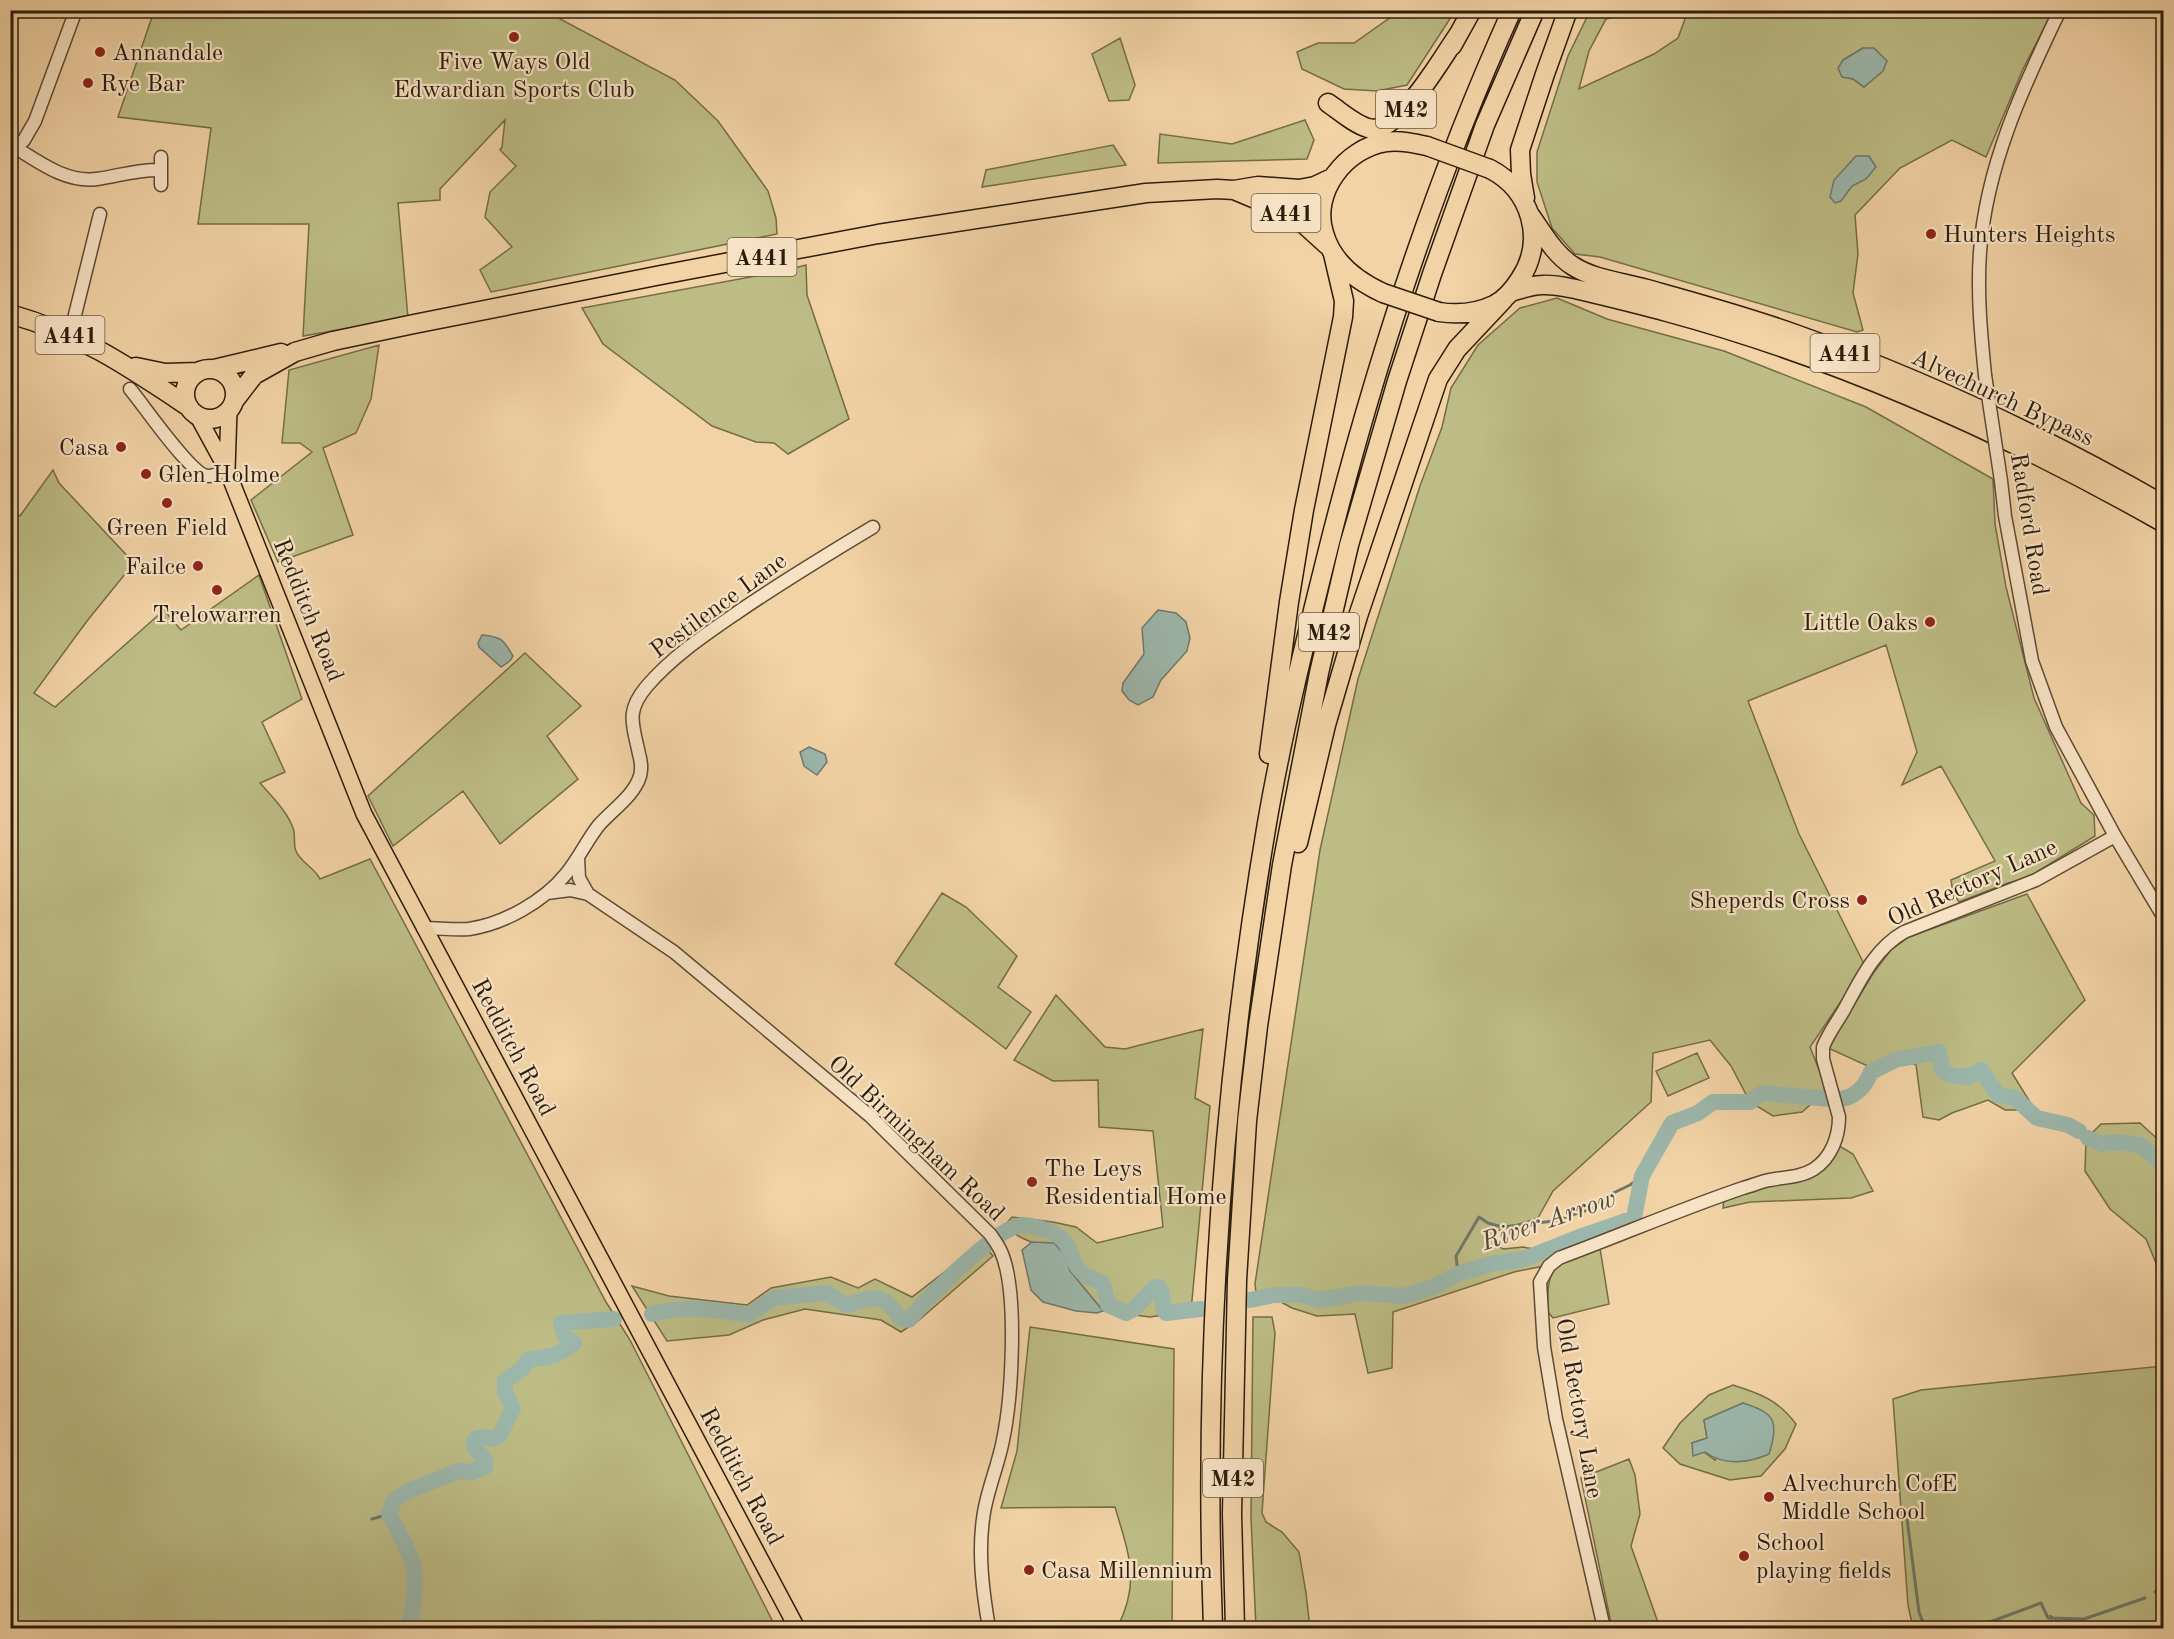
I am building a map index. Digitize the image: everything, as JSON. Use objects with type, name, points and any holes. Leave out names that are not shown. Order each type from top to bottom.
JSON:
[{"type":"highway","name":"M42","points":[[1386,142],[1403,130],[1417,114],[1472,10]]},
{"type":"highway","name":"M42","points":[[1213,1629],[1212,1329],[1215,1280],[1237,1022],[1267,822],[1311,618],[1348,473],[1384,349],[1438,194],[1486,68],[1512,10]]},
{"type":"highway","name":"M42","points":[[1235,1629],[1232,1514],[1235,1328],[1247,1120],[1270,944],[1319,673],[1349,545],[1432,273],[1485,125],[1535,10]]},
{"type":"highway","points":[[1528,209],[1511,184],[1490,169],[1427,146],[1408,142],[1386,142],[1358,153],[1344,164],[1332,178],[1323,201],[1321,216],[1323,232],[1332,251],[1351,273],[1383,293],[1450,314],[1495,305],[1507,296],[1528,266],[1533,247],[1533,232],[1521,174],[1520,150],[1568,10]]},
{"type":"highway","name":"M42","points":[[1328,103],[1370,129],[1379,128],[1391,122],[1407,108],[1458,35]]},
{"type":"highway","name":"A441","points":[[232,406],[254,375],[295,352],[333,341],[414,324],[878,234],[1146,194],[1234,190],[1258,186],[1299,189],[1315,186],[1332,178]]},
{"type":"highway","name":"A441","points":[[1234,190],[1253,200],[1286,212],[1305,225],[1332,251]]},
{"type":"highway","name":"Alvechurch Bypass","points":[[1528,209],[1556,252],[1575,267],[1599,278],[1719,309],[1798,335],[1900,374],[1996,416],[2163,505]]},
{"type":"highway","name":"M42","points":[[1267,822],[1269,760],[1289,602],[1304,510],[1343,317],[1344,301],[1332,251]]},
{"type":"highway","name":"Alvechurch Bypass","points":[[1507,296],[1543,284],[1570,288],[1719,326],[1775,345],[1883,385],[1988,431],[2114,495],[2163,523]]},
{"type":"highway","name":"M42","points":[[1270,944],[1292,873],[1326,725],[1358,616],[1438,379],[1457,348],[1507,296]]},
{"type":"highway","name":"Redditch Road","points":[[10,314],[70,335],[125,364],[193,411]]},
{"type":"highway","name":"A441","points":[[206,371],[273,353],[295,352]]},
{"type":"highway","name":"Redditch Road","points":[[125,364],[165,373],[206,371]]},
{"type":"highway","points":[[206,371],[223,372],[232,382],[235,392],[232,406],[219,417],[207,419],[193,411],[186,399],[186,387],[190,379],[206,371]]},
{"type":"main road","name":"Redditch Road","points":[[227,470],[232,406]]},
{"type":"main road","name":"Redditch Road","points":[[193,411],[227,470],[364,814],[797,1629]]},
{"type":"street","points":[[76,10],[35,121],[13,151],[66,176],[88,180],[147,169],[161,164],[160,185]]},
{"type":"street","name":"Radford Road","points":[[2060,10],[2029,76],[1994,169],[1980,252],[1980,323],[1985,375],[2005,516],[2032,661],[2056,727],[2163,918]]},
{"type":"street","points":[[70,335],[100,214]]},
{"type":"street","points":[[130,389],[198,473],[209,476],[227,470]]},
{"type":"street","name":"Pestilence Lane","points":[[547,893],[562,879],[599,825],[626,797],[640,777],[641,766],[631,716],[633,706],[647,686],[686,649],[722,622],[873,526]]},
{"type":"street","name":"Old Rectory Lane","points":[[1604,1629],[1551,1390],[1540,1302],[1540,1282],[1549,1266],[1559,1258],[1642,1228],[1706,1201],[1764,1181],[1794,1176],[1814,1169],[1831,1150],[1839,1126],[1839,1118],[1823,1059],[1823,1047],[1881,949],[1892,938],[1904,932],[2036,880],[2115,836]]},
{"type":"street","points":[[578,858],[579,878],[588,894]]},
{"type":"street","name":"Old Birmingham Road","points":[[547,893],[570,890],[588,894],[674,952],[861,1108],[990,1234],[998,1245],[1007,1275],[1011,1331],[1006,1422],[986,1502],[982,1530],[981,1553],[989,1629]]},
{"type":"street","points":[[423,928],[466,929],[483,926],[515,912],[547,893]]},
{"type":"shaded area","points":[[1401,10],[1455,11],[1407,85],[1377,91],[1344,89],[1302,69],[1297,52],[1318,43],[1354,43]]},
{"type":"shaded area","points":[[154,11],[557,11],[560,19],[675,80],[718,121],[768,191],[776,218],[777,234],[491,292],[480,270],[512,247],[485,217],[490,192],[516,166],[500,150],[505,120],[440,189],[440,200],[398,203],[408,318],[303,336],[309,224],[198,224],[211,128],[118,117]]},
{"type":"shaded area","points":[[1590,11],[1637,11],[1606,19],[1589,51],[1579,89],[1654,54],[1678,38],[1685,19],[1681,11],[2053,11],[2023,69],[1986,157],[1952,140],[1900,168],[1855,215],[1858,254],[1853,293],[1863,330],[1857,332],[1600,257],[1575,254],[1552,228],[1537,182],[1537,152],[1568,56]],"holes":[[[1863,48],[1864,87],[1853,79],[1843,60]]]},
{"type":"shaded area","points":[[1120,38],[1135,85],[1129,100],[1109,101],[1092,54]]},
{"type":"shaded area","points":[[1863,48],[1874,48],[1887,61],[1883,71],[1864,87],[1853,79],[1842,77],[1838,68],[1843,60]]},
{"type":"shaded area","points":[[1305,120],[1314,140],[1307,159],[1158,163],[1160,134],[1232,144]]},
{"type":"shaded area","points":[[1113,145],[1126,165],[982,187],[986,170]]},
{"type":"shaded area","points":[[1856,156],[1869,156],[1876,167],[1866,179],[1852,186],[1841,201],[1835,203],[1830,197],[1834,180]]},
{"type":"shaded area","points":[[806,265],[807,295],[849,419],[788,454],[774,443],[756,442],[712,426],[603,344],[582,308],[783,271]]},
{"type":"shaded area","points":[[1557,298],[1607,319],[1724,351],[1866,407],[1993,479],[1995,524],[2006,587],[2034,698],[2081,803],[2094,815],[2095,836],[2027,878],[1959,902],[1953,893],[1951,880],[1995,861],[1941,766],[1902,785],[1917,752],[1886,645],[1748,701],[1799,834],[1865,966],[1810,1047],[1827,1090],[1802,1112],[1773,1116],[1750,1102],[1731,1066],[1710,1040],[1653,1053],[1651,1102],[1553,1191],[1538,1218],[1497,1231],[1494,1243],[1503,1249],[1523,1247],[1550,1252],[1544,1266],[1514,1272],[1393,1312],[1392,1368],[1368,1373],[1355,1314],[1317,1316],[1281,1302],[1257,1302],[1255,1284],[1320,850],[1358,679],[1420,486],[1442,427],[1451,388],[1478,345],[1520,308]]},
{"type":"shaded area","points":[[379,345],[371,399],[356,433],[323,448],[353,535],[278,562],[251,500],[312,452],[300,443],[282,443],[289,370]]},
{"type":"shaded area","points":[[53,470],[59,483],[134,563],[87,621],[34,693],[55,707],[164,610],[181,630],[259,575],[302,699],[262,722],[285,772],[260,783],[287,816],[294,831],[295,849],[298,855],[320,879],[370,859],[606,1302],[630,1340],[776,1628],[11,1628],[10,511],[20,516]]},
{"type":"shaded area","points":[[1158,610],[1176,613],[1186,622],[1190,638],[1187,651],[1161,680],[1153,697],[1138,705],[1129,700],[1122,691],[1123,683],[1144,654],[1142,628]]},
{"type":"shaded area","points":[[482,635],[498,638],[504,642],[513,656],[510,661],[501,667],[479,647],[478,643]]},
{"type":"shaded area","points":[[525,653],[581,706],[547,736],[578,779],[500,844],[463,791],[393,846],[368,796]]},
{"type":"shaded area","points":[[809,747],[825,754],[827,762],[817,775],[804,766],[800,752]]},
{"type":"shaded area","points":[[942,893],[966,907],[1017,956],[998,987],[1031,1012],[1006,1049],[895,964]]},
{"type":"shaded area","points":[[2027,894],[2085,1000],[2012,1073],[2035,1110],[2005,1110],[1988,1100],[1939,1120],[1923,1117],[1916,1065],[1906,1061],[1872,1068],[1828,1048],[1874,972],[1891,950],[1909,937]]},
{"type":"shaded area","points":[[1056,995],[1105,1047],[1125,1049],[1203,1029],[1195,1098],[1210,1106],[1191,1311],[1150,1317],[1103,1311],[1054,1252],[1003,1227],[1012,1217],[1053,1222],[1076,1227],[1097,1243],[1163,1227],[1153,1131],[1099,1127],[1098,1080],[1053,1081],[1014,1060]]},
{"type":"shaded area","points":[[1697,1053],[1709,1078],[1668,1096],[1656,1071]]},
{"type":"shaded area","points":[[2140,1123],[2163,1144],[2163,1280],[2146,1239],[2110,1209],[2085,1171],[2086,1139],[2101,1124]]},
{"type":"shaded area","points":[[1836,1144],[1853,1154],[1873,1191],[1851,1198],[1750,1202],[1723,1208],[1724,1198],[1808,1174]]},
{"type":"shaded area","points":[[1032,1242],[1054,1243],[1064,1254],[1070,1271],[1103,1311],[1097,1313],[1076,1311],[1043,1302],[1031,1290],[1022,1250]]},
{"type":"shaded area","points":[[982,1243],[993,1256],[918,1321],[901,1332],[881,1320],[805,1309],[763,1320],[729,1335],[667,1341],[632,1286],[669,1296],[747,1305],[771,1288],[831,1277],[858,1288],[875,1279],[912,1297]]},
{"type":"shaded area","points":[[1600,1248],[1609,1304],[1553,1318],[1548,1312],[1549,1283],[1552,1274],[1564,1262]]},
{"type":"shaded area","points":[[1253,1317],[1272,1317],[1275,1333],[1262,1513],[1266,1522],[1282,1532],[1299,1552],[1310,1628],[1256,1628],[1251,1518]]},
{"type":"shaded area","points":[[1030,1327],[1174,1349],[1172,1628],[1117,1628],[1129,1596],[1131,1582],[1128,1554],[1115,1507],[1001,1508],[1017,1451]]},
{"type":"shaded area","points":[[2163,1366],[2163,1628],[2065,1628],[2050,1615],[2055,1628],[1913,1628],[1908,1605],[1893,1399],[1921,1390]]},
{"type":"shaded area","points":[[1733,1385],[1743,1388],[1776,1403],[1796,1424],[1785,1449],[1761,1476],[1730,1480],[1680,1464],[1663,1448],[1680,1423],[1709,1395]],"holes":[[[1743,1403],[1715,1460],[1692,1443],[1707,1438],[1704,1420]]]},
{"type":"shaded area","points":[[1743,1403],[1762,1410],[1772,1420],[1774,1433],[1769,1454],[1737,1462],[1720,1459],[1705,1452],[1693,1456],[1692,1443],[1707,1438],[1704,1420]]},
{"type":"shaded area","points":[[1629,1459],[1635,1475],[1640,1514],[1631,1546],[1660,1628],[1612,1628],[1581,1478]]},
{"type":"waterway","name":"River Arrow","points":[[1837,1099],[1854,1094],[1866,1083],[1871,1072],[1895,1060],[1939,1052],[1942,1069],[1949,1075],[1968,1077],[1981,1070],[1998,1095],[2015,1098],[2037,1118],[2068,1125],[2079,1131]]},
{"type":"waterway","name":"River Arrow","points":[[1250,1300],[1274,1295],[1302,1295],[1319,1300],[1362,1293],[1403,1296],[1431,1288],[1458,1274],[1490,1264],[1524,1259],[1634,1218],[1642,1176],[1672,1123],[1698,1113],[1713,1102],[1750,1102],[1762,1093],[1830,1099]]},
{"type":"waterway","name":"River Arrow","points":[[2088,1138],[2102,1144],[2115,1142],[2140,1145],[2164,1165]]},
{"type":"waterway","points":[[1458,1274],[1456,1256],[1479,1217],[1488,1223],[1502,1227],[1554,1221],[1596,1207],[1609,1195],[1630,1185],[1642,1176]]},
{"type":"waterway","name":"River Arrow","points":[[652,1314],[701,1309],[749,1315],[774,1298],[826,1293],[847,1305],[878,1298],[888,1303],[900,1318],[909,1320],[930,1296],[976,1253],[1005,1232],[1022,1225],[1040,1228],[1061,1238],[1081,1272],[1103,1283],[1108,1305],[1126,1313],[1134,1309],[1155,1287],[1159,1287],[1166,1313],[1201,1309]]},
{"type":"waterway","name":"River Arrow","points":[[407,1628],[413,1606],[414,1571],[409,1552],[389,1514],[394,1500],[411,1490],[458,1471],[472,1472],[485,1467],[486,1461],[474,1447],[475,1439],[484,1437],[494,1439],[500,1435],[513,1408],[505,1392],[505,1381],[522,1369],[528,1360],[556,1355],[574,1343],[565,1336],[561,1323],[614,1319]]},
{"type":"waterway","points":[[1906,1511],[1919,1612],[1925,1628]]},
{"type":"waterway","points":[[372,1519],[389,1514]]},
{"type":"waterway","points":[[2155,1592],[2164,1586]]},
{"type":"waterway","points":[[1974,1628],[2041,1603],[2048,1618],[2084,1619],[2145,1598]]},
{"type":"place","name":"Five Ways Old Edwardian Sports Club","points":[[514,37]]},
{"type":"place","name":"Annandale","points":[[100,52]]},
{"type":"place","name":"Rye Bar","points":[[88,83]]},
{"type":"place","name":"Hunters Heights","points":[[1931,234]]},
{"type":"place","name":"Casa","points":[[121,447]]},
{"type":"place","name":"Glen Holme","points":[[146,474]]},
{"type":"place","name":"Green Field","points":[[167,503]]},
{"type":"place","name":"Failce","points":[[198,566]]},
{"type":"place","name":"Trelowarren","points":[[217,590]]},
{"type":"place","name":"Little Oaks","points":[[1930,622]]},
{"type":"place","name":"Sheperds Cross","points":[[1862,900]]},
{"type":"place","name":"The Leys Residential Home","points":[[1032,1182]]},
{"type":"place","name":"Alvechurch CofE Middle School","points":[[1769,1497]]},
{"type":"place","name":"School playing fields","points":[[1744,1556]]},
{"type":"place","name":"Casa Millennium","points":[[1029,1570]]}]
